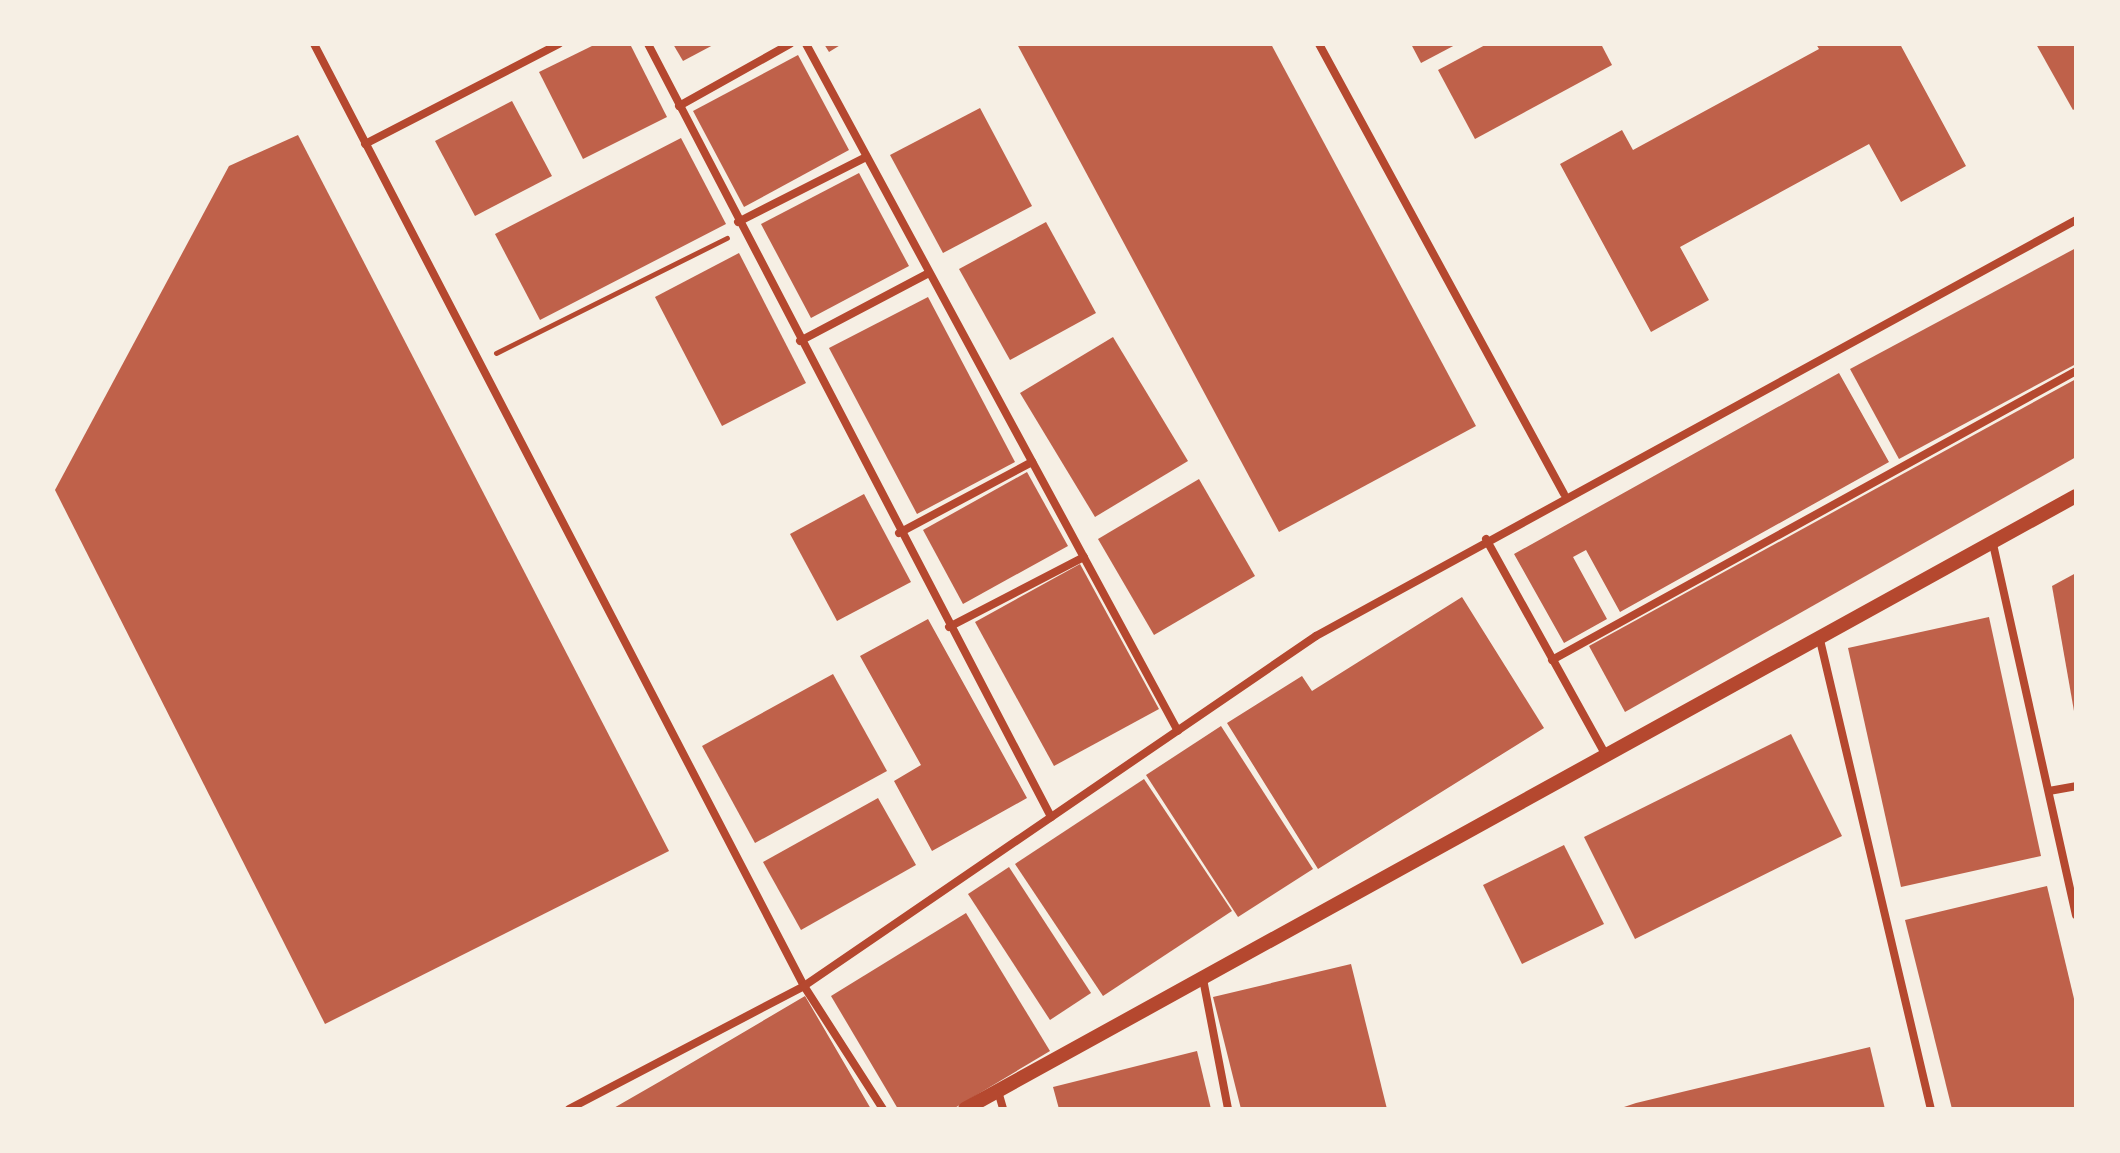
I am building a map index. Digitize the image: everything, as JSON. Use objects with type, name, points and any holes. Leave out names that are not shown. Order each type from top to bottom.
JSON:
[{"type":"street","points":[[314,44],[804,986],[883,1109]]},
{"type":"street","points":[[365,144],[559,44]]},
{"type":"street","points":[[648,44],[899,533],[1051,817]]},
{"type":"street","points":[[679,106],[790,44]]},
{"type":"street","points":[[806,44],[1178,731]]},
{"type":"street","points":[[1319,44],[1564,494]]},
{"type":"street","points":[[740,226],[866,157]]},
{"type":"street","points":[[569,1109],[804,986],[1316,636],[1564,494],[2076,220]]},
{"type":"street","points":[[800,341],[929,273]]},
{"type":"street","points":[[1552,660],[2076,371]]},
{"type":"street","points":[[899,533],[1032,462]]},
{"type":"street","points":[[965,1109],[1820,640],[2076,496]]},
{"type":"street","points":[[1486,539],[1607,757]]},
{"type":"street","points":[[1993,544],[2076,915]]},
{"type":"street","points":[[949,627],[1084,557]]},
{"type":"street","points":[[1820,640],[1931,1109]]},
{"type":"street","points":[[2049,791],[2076,786]]},
{"type":"street","points":[[1203,979],[1228,1109]]},
{"type":"street","points":[[998,1091],[1003,1109]]},
{"type":"path","points":[[479,362],[740,226]]},
{"type":"building","points":[[596,44],[630,44],[667,117],[583,159],[539,72]]},
{"type":"building","points":[[673,44],[715,44],[683,61]]},
{"type":"building","points":[[824,44],[842,44],[829,52]]},
{"type":"building","points":[[1017,44],[1271,44],[1476,426],[1279,532]]},
{"type":"building","points":[[1411,44],[1457,44],[1421,63]]},
{"type":"building","points":[[1487,44],[1601,44],[1612,65],[1475,139],[1438,70]]},
{"type":"building","points":[[1816,44],[1900,44],[1966,166],[1901,202],[1869,144],[1680,247],[1709,300],[1651,332],[1560,164],[1622,130],[1633,150],[1819,49]]},
{"type":"building","points":[[2036,44],[2076,44],[2076,108],[2073,110]]},
{"type":"building","points":[[798,55],[849,150],[744,207],[693,111]]},
{"type":"building","points":[[512,101],[552,176],[475,216],[435,141]]},
{"type":"building","points":[[980,108],[1032,206],[943,253],[890,155]]},
{"type":"building","points":[[298,135],[669,851],[325,1024],[55,490],[229,166]]},
{"type":"building","points":[[681,138],[726,224],[540,320],[495,234]]},
{"type":"building","points":[[859,173],[909,266],[811,318],[761,224]]},
{"type":"building","points":[[1046,222],[1096,313],[1010,360],[959,269]]},
{"type":"building","points":[[2076,248],[2076,364],[1899,459],[1850,369]]},
{"type":"building","points":[[739,253],[806,383],[722,426],[655,297]]},
{"type":"building","points":[[928,297],[1015,462],[917,514],[829,348]]},
{"type":"building","points":[[1113,337],[1188,461],[1095,517],[1020,393]]},
{"type":"building","points":[[1839,373],[1889,462],[1620,612],[1586,550],[1573,557],[1607,619],[1564,643],[1514,554]]},
{"type":"building","points":[[2076,379],[2076,457],[1625,712],[1589,646]]},
{"type":"building","points":[[1027,472],[1068,546],[963,604],[923,530]]},
{"type":"building","points":[[1199,479],[1255,576],[1154,635],[1098,539]]},
{"type":"building","points":[[864,494],[911,582],[837,621],[790,534]]},
{"type":"building","points":[[1080,564],[1159,709],[1054,766],[975,622]]},
{"type":"building","points":[[2076,573],[2076,710],[2074,711],[2052,586]]},
{"type":"building","points":[[1462,597],[1544,728],[1318,869],[1227,723],[1302,676],[1312,691]]},
{"type":"building","points":[[1989,617],[2041,856],[1901,887],[1848,648]]},
{"type":"building","points":[[928,619],[1027,798],[932,851],[894,781],[921,765],[860,656]]},
{"type":"building","points":[[833,674],[887,771],[755,843],[702,746]]},
{"type":"building","points":[[1221,726],[1313,869],[1238,917],[1146,775]]},
{"type":"building","points":[[1791,734],[1842,836],[1635,939],[1584,837]]},
{"type":"building","points":[[1144,779],[1232,911],[1103,996],[1015,864]]},
{"type":"building","points":[[878,798],[916,865],[801,930],[763,862]]},
{"type":"building","points":[[1564,845],[1604,924],[1522,964],[1483,885]]},
{"type":"building","points":[[1009,867],[1091,993],[1050,1020],[968,894]]},
{"type":"building","points":[[2047,886],[2076,1007],[2076,1109],[1952,1109],[1905,920]]},
{"type":"building","points":[[966,913],[1050,1051],[953,1109],[898,1109],[831,996]]},
{"type":"building","points":[[1351,964],[1387,1109],[1241,1109],[1213,997]]},
{"type":"building","points":[[805,996],[871,1109],[612,1109],[659,1082]]},
{"type":"building","points":[[1870,1047],[1885,1109],[1618,1109],[1636,1103]]},
{"type":"building","points":[[1197,1051],[1211,1109],[1059,1109],[1053,1087]]}]
